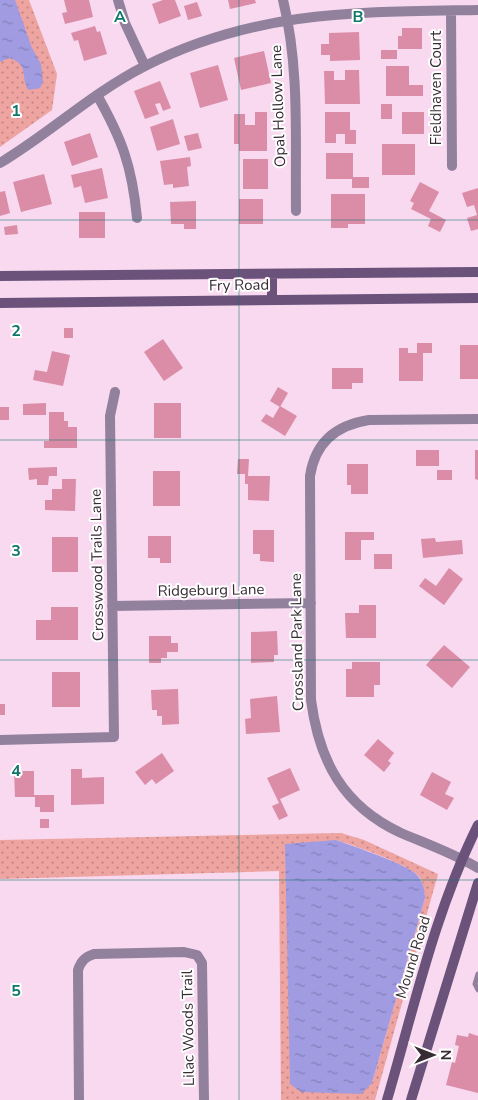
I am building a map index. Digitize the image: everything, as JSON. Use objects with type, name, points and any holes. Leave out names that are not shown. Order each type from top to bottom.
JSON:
[{"type":"main road","name":"Fry Road","points":[[0,276],[478,272]]},
{"type":"main road","points":[[272,274],[272,300]]},
{"type":"main road","name":"Fry Road","points":[[0,303],[478,298]]},
{"type":"main road","name":"Mound Road","points":[[387,1100],[441,915],[461,858],[478,825]]},
{"type":"main road","points":[[410,1100],[478,883]]},
{"type":"street","points":[[118,0],[145,66]]},
{"type":"street","name":"Opal Hollow Lane","points":[[283,0],[288,19],[294,73],[296,211]]},
{"type":"street","name":"Fieldhaven Court","points":[[451,10],[452,166]]},
{"type":"street","points":[[0,163],[25,148],[65,116],[97,94],[145,66],[225,34],[288,19],[346,12],[478,10]]},
{"type":"street","points":[[97,94],[118,132],[127,156],[134,184],[137,218]]},
{"type":"street","name":"Crosswood Trails Lane","points":[[0,740],[114,738],[110,416],[115,392]]},
{"type":"street","name":"Crossland Park Lane","points":[[478,419],[369,420],[352,423],[337,430],[324,442],[312,460],[310,476],[311,700],[315,732],[323,754],[354,802],[379,821],[461,858],[478,868]]},
{"type":"street","name":"Ridgeburg Lane","points":[[112,606],[310,603]]},
{"type":"street","name":"Lilac Woods Trail","points":[[79,1100],[78,970],[84,958],[94,954],[184,952],[198,955],[202,963],[204,1100]]},
{"type":"lane","points":[[478,974],[475,984],[478,990]]},
{"type":"shaded area","points":[[0,0],[29,0],[57,74],[52,110],[0,147]]},
{"type":"shaded area","points":[[341,833],[364,840],[438,874],[375,1100],[281,1100],[279,871],[0,879],[0,840]],"holes":[[[336,840],[408,868],[418,875],[424,887],[425,898],[372,1083]]]},
{"type":"water","points":[[0,0],[15,0],[32,48],[41,64],[43,82],[40,88],[29,90],[22,68],[16,61],[9,58],[0,62]]},
{"type":"water","points":[[336,840],[404,866],[418,876],[425,892],[425,898],[372,1083],[361,1094],[301,1092],[290,1084],[285,844]]},
{"type":"building","points":[[64,0],[89,0],[93,17],[65,24],[62,13],[67,12]]},
{"type":"building","points":[[163,0],[175,0],[181,16],[159,24],[152,4]]},
{"type":"building","points":[[228,0],[255,0],[256,3],[230,9]]},
{"type":"building","points":[[197,2],[202,16],[188,20],[184,6]]},
{"type":"building","points":[[95,26],[97,32],[100,31],[107,54],[84,61],[78,40],[74,41],[71,33]]},
{"type":"building","points":[[402,28],[422,28],[422,49],[398,49],[398,36],[402,36]]},
{"type":"building","points":[[359,32],[360,60],[330,61],[330,55],[321,55],[321,44],[329,44],[329,33]]},
{"type":"building","points":[[381,50],[397,50],[397,59],[381,59]]},
{"type":"building","points":[[264,51],[271,83],[241,90],[234,58]]},
{"type":"building","points":[[218,65],[228,100],[200,108],[190,73]]},
{"type":"building","points":[[386,66],[409,66],[409,85],[423,85],[423,96],[386,96]]},
{"type":"building","points":[[345,70],[359,70],[360,104],[325,104],[324,71],[334,71],[334,80],[345,80]]},
{"type":"building","points":[[160,81],[171,108],[163,111],[160,103],[155,104],[159,114],[145,119],[134,91]]},
{"type":"building","points":[[381,104],[392,104],[392,119],[381,119]]},
{"type":"building","points":[[255,112],[267,112],[267,151],[239,151],[239,144],[234,144],[234,114],[245,114],[245,125],[255,125]]},
{"type":"building","points":[[325,112],[350,112],[350,130],[356,130],[356,144],[345,144],[345,134],[336,134],[336,143],[325,143]]},
{"type":"building","points":[[402,112],[424,112],[424,134],[402,134]]},
{"type":"building","points":[[173,119],[180,144],[157,151],[150,127]]},
{"type":"building","points":[[90,133],[98,157],[72,166],[64,142]]},
{"type":"building","points":[[198,133],[202,148],[188,151],[184,136]]},
{"type":"building","points":[[382,144],[415,144],[415,175],[382,175]]},
{"type":"building","points":[[326,153],[353,153],[353,177],[369,177],[369,188],[352,188],[352,179],[326,179]]},
{"type":"building","points":[[190,157],[191,166],[187,167],[189,186],[173,188],[173,184],[164,185],[160,161]]},
{"type":"building","points":[[243,159],[268,159],[268,189],[243,189]]},
{"type":"building","points":[[102,168],[108,198],[85,203],[81,186],[74,188],[71,175]]},
{"type":"building","points":[[44,174],[52,204],[21,212],[13,182]]},
{"type":"building","points":[[420,182],[439,192],[429,211],[446,220],[440,232],[428,226],[431,219],[411,209],[414,203],[410,201]]},
{"type":"building","points":[[478,188],[478,229],[471,231],[467,218],[477,215],[474,205],[467,207],[462,193]]},
{"type":"building","points":[[5,191],[10,213],[0,216],[0,192]]},
{"type":"building","points":[[331,194],[365,194],[365,224],[348,224],[348,228],[331,228]]},
{"type":"building","points":[[239,199],[263,199],[263,224],[239,224]]},
{"type":"building","points":[[196,201],[196,229],[184,229],[184,224],[171,224],[170,202]]},
{"type":"building","points":[[79,212],[105,212],[105,238],[79,238]]},
{"type":"building","points":[[17,225],[18,234],[5,235],[4,227]]},
{"type":"building","points":[[64,328],[73,328],[73,338],[64,338]]},
{"type":"building","points":[[163,339],[183,368],[164,381],[144,352]]},
{"type":"building","points":[[417,343],[432,343],[432,353],[423,353],[423,381],[399,381],[399,348],[408,348],[408,353],[417,353]]},
{"type":"building","points":[[460,345],[478,345],[478,379],[460,379]]},
{"type":"building","points":[[52,351],[70,355],[63,386],[33,380],[35,370],[47,372]]},
{"type":"building","points":[[332,368],[363,368],[363,383],[352,383],[352,389],[332,389]]},
{"type":"building","points":[[278,387],[288,393],[280,407],[270,401]]},
{"type":"building","points":[[46,403],[46,415],[23,415],[23,404]]},
{"type":"building","points":[[154,403],[181,403],[181,438],[154,438]]},
{"type":"building","points":[[280,406],[297,416],[285,436],[261,421],[266,414],[273,418]]},
{"type":"building","points":[[0,407],[9,407],[9,420],[0,420]]},
{"type":"building","points":[[49,412],[64,412],[64,421],[68,421],[68,427],[77,427],[77,448],[44,448],[44,441],[49,441]]},
{"type":"building","points":[[416,450],[439,450],[439,466],[416,466]]},
{"type":"building","points":[[475,450],[478,450],[478,480],[475,479]]},
{"type":"building","points":[[238,459],[249,459],[248,476],[270,476],[269,501],[248,500],[248,484],[245,484],[245,474],[237,474]]},
{"type":"building","points":[[347,464],[368,464],[368,494],[351,494],[351,485],[347,485]]},
{"type":"building","points":[[57,467],[57,476],[49,476],[48,485],[37,485],[37,479],[29,480],[28,468]]},
{"type":"building","points":[[437,470],[452,470],[452,480],[437,480]]},
{"type":"building","points":[[153,471],[180,471],[180,506],[153,506]]},
{"type":"building","points":[[62,479],[76,479],[75,511],[45,510],[45,500],[52,500],[52,489],[62,489]]},
{"type":"building","points":[[253,530],[274,530],[274,562],[260,561],[260,554],[253,554]]},
{"type":"building","points":[[345,532],[374,532],[374,540],[361,540],[361,560],[345,560]]},
{"type":"building","points":[[148,536],[171,536],[171,563],[160,563],[160,558],[148,558]]},
{"type":"building","points":[[52,537],[78,537],[78,572],[52,572]]},
{"type":"building","points":[[435,538],[436,542],[462,540],[463,554],[423,558],[421,539]]},
{"type":"building","points":[[374,554],[392,554],[392,569],[374,569]]},
{"type":"building","points":[[449,568],[463,579],[444,605],[419,586],[425,578],[436,586]]},
{"type":"building","points":[[359,605],[376,605],[376,638],[346,638],[345,613],[359,613]]},
{"type":"building","points":[[51,607],[78,607],[78,640],[36,640],[36,620],[51,620]]},
{"type":"building","points":[[277,631],[278,655],[274,655],[274,662],[251,663],[251,632]]},
{"type":"building","points":[[149,636],[171,636],[171,643],[178,643],[178,652],[167,652],[167,658],[161,658],[161,663],[149,663]]},
{"type":"building","points":[[444,645],[470,667],[452,688],[426,665]]},
{"type":"building","points":[[352,662],[380,662],[380,685],[374,685],[374,697],[346,697],[346,669],[352,669]]},
{"type":"building","points":[[52,672],[80,672],[80,707],[52,707]]},
{"type":"building","points":[[178,689],[179,724],[162,725],[162,716],[157,716],[157,710],[152,710],[151,690]]},
{"type":"building","points":[[277,696],[280,732],[246,734],[245,719],[251,718],[250,699]]},
{"type":"building","points":[[0,704],[5,704],[5,715],[0,715]]},
{"type":"building","points":[[378,739],[394,753],[388,761],[391,763],[384,772],[364,755]]},
{"type":"building","points":[[162,753],[174,771],[156,784],[152,779],[145,785],[135,772]]},
{"type":"building","points":[[290,768],[300,790],[280,799],[288,816],[279,820],[272,806],[279,803],[267,778]]},
{"type":"building","points":[[71,769],[82,769],[82,778],[104,777],[104,804],[71,805]]},
{"type":"building","points":[[14,771],[34,771],[34,795],[54,795],[54,812],[40,812],[40,807],[35,807],[35,797],[15,797]]},
{"type":"building","points":[[432,772],[451,782],[445,794],[454,798],[447,810],[420,795]]},
{"type":"building","points":[[40,819],[49,819],[49,828],[40,828]]},
{"type":"building","points":[[469,1033],[478,1036],[478,1093],[446,1085],[452,1062],[455,1063],[459,1046],[455,1045],[457,1035],[468,1037]]}]
